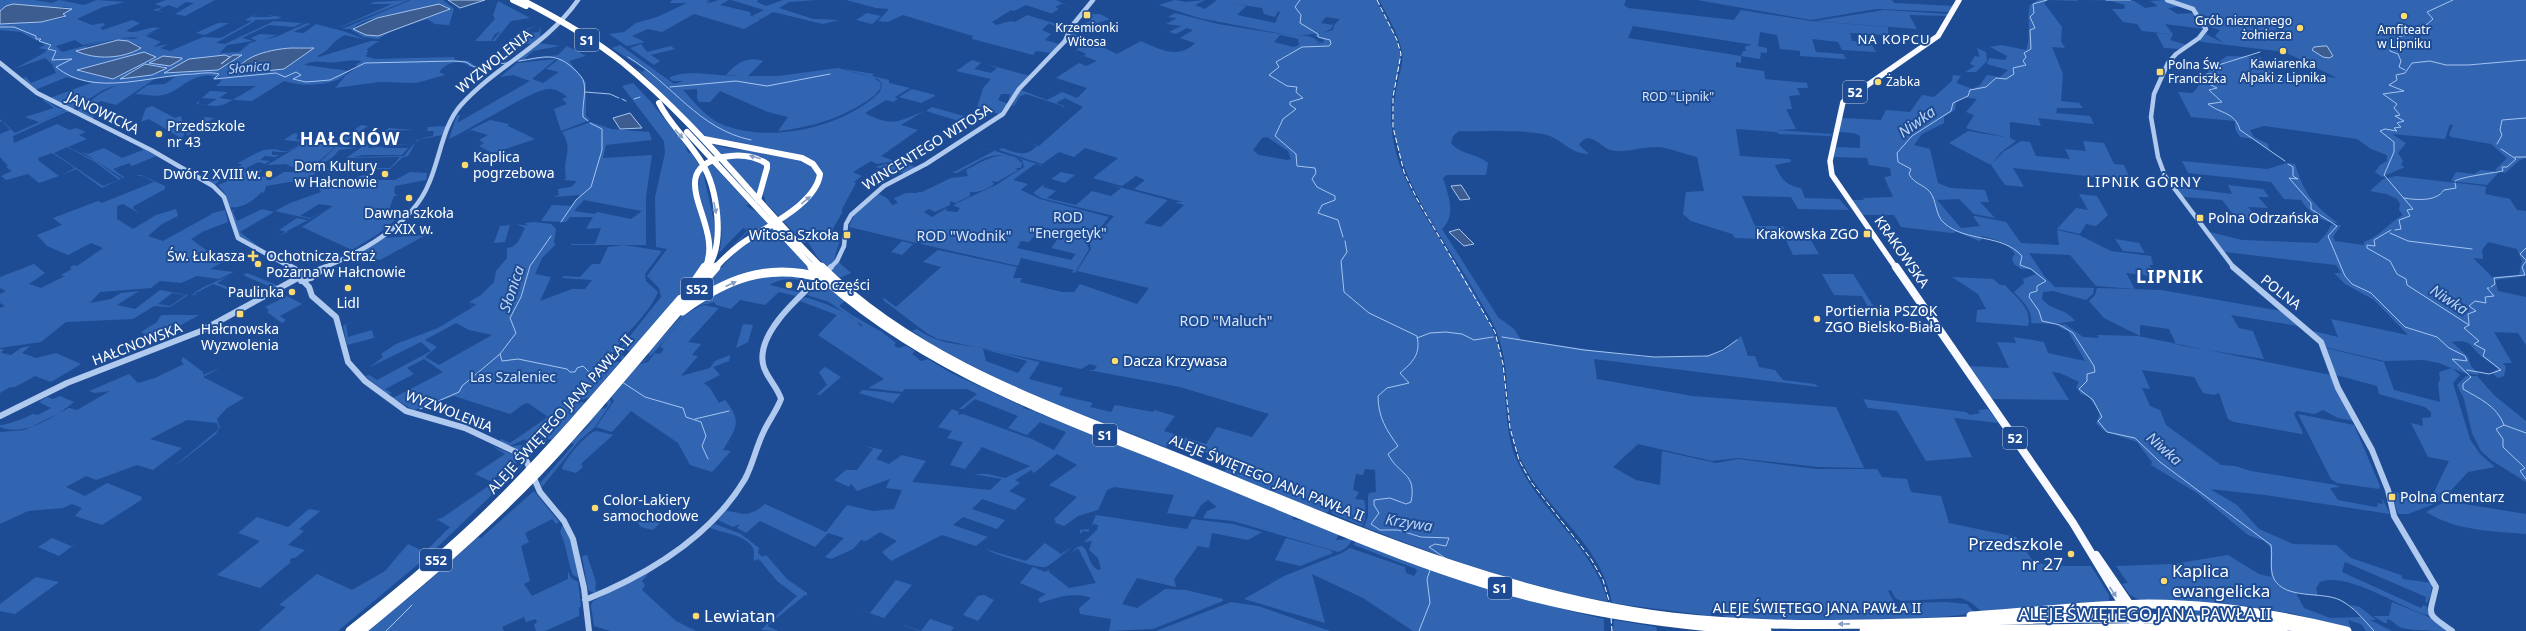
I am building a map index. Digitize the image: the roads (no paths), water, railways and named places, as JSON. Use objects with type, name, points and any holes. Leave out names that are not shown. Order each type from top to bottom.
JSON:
[{"type":"highway","name":"S1","points":[[513,0],[573,30],[623,69],[758,200]]},
{"type":"highway","name":"S1","points":[[522,0],[573,25],[618,58],[643,79],[698,136],[716,160],[826,280]]},
{"type":"highway","name":"S52","points":[[659,103],[667,120],[702,163],[706,171],[720,233],[714,258],[708,268],[692,286]]},
{"type":"highway","name":"S52","points":[[663,328],[732,250],[804,202],[818,188],[820,177],[817,167],[798,156],[720,145],[698,136]]},
{"type":"highway","points":[[692,286],[707,263],[710,255],[703,216],[694,183],[697,172],[707,164],[722,158],[743,155],[758,158],[767,164],[768,169],[760,186],[758,200]]},
{"type":"highway","name":"ALEJE ŚWIĘTEGO JANA PAWŁA II","points":[[758,200],[813,259],[864,304],[906,334],[954,362],[1057,410],[1451,572],[1500,588],[1590,611],[1766,631]]},
{"type":"highway","points":[[663,328],[685,309],[705,296],[756,274],[777,271],[799,271],[826,280]]},
{"type":"highway","name":"ALEJE ŚWIĘTEGO JANA PAWŁA II","points":[[826,280],[885,327],[925,352],[974,379],[1053,414],[1352,530]]},
{"type":"highway","name":"ALEJE ŚWIĘTEGO JANA PAWŁA II","points":[[361,631],[486,523],[546,464],[692,286]]},
{"type":"highway","name":"ALEJE ŚWIĘTEGO JANA PAWŁA II","points":[[638,353],[663,328]]},
{"type":"highway","name":"ALEJE ŚWIĘTEGO JANA PAWŁA II","points":[[350,631],[478,522],[535,466],[596,402]]},
{"type":"highway","points":[[1911,623],[1952,617],[2129,609],[2246,610],[2347,631]]},
{"type":"highway","name":"ALEJE ŚWIĘTEGO JANA PAWŁA II","points":[[1657,619],[1758,624],[2188,618],[2281,624],[2334,631]]},
{"type":"highway","name":"ALEJE ŚWIĘTEGO JANA PAWŁA II","points":[[1864,631],[2198,626],[2283,631]]},
{"type":"main road","name":"KRAKOWSKA","points":[[1959,0],[1938,36],[1843,102],[1839,114],[1830,170],[1836,183],[2082,536],[2104,577],[2129,609],[2149,631]]},
{"type":"main road","name":"KRAKOWSKA","points":[[2129,609],[2139,631]]},
{"type":"street","name":"WYZWOLENIA","points":[[299,278],[310,275],[378,237],[411,211],[427,188],[458,108],[556,27],[578,0]]},
{"type":"street","name":"WINCENTEGO WITOSA","points":[[585,600],[628,580],[684,544],[703,528],[736,492],[747,473],[765,428],[781,401],[779,392],[763,365],[766,339],[781,316],[837,261],[844,246],[846,224],[858,207],[884,186],[928,162],[1002,114],[1019,89],[1065,41],[1071,27],[1093,0]]},
{"type":"street","name":"POLNA","points":[[2167,0],[2193,10],[2206,28],[2200,37],[2169,62],[2154,95],[2150,113],[2154,127],[2154,146],[2162,169],[2169,182],[2238,273],[2306,327],[2321,342],[2338,388],[2372,450],[2388,490],[2394,516],[2434,582],[2436,592],[2431,603],[2431,612],[2436,619],[2452,631]]},
{"type":"street","name":"JANOWICKA","points":[[0,63],[14,71],[28,86],[41,95],[120,133],[214,186],[224,197],[234,232],[238,238],[299,278],[310,275]]},
{"type":"street","points":[[309,287],[310,275]]},
{"type":"street","name":"WYZWOLENIA","points":[[299,278],[309,287],[312,296],[336,317],[348,362],[365,381],[406,411],[472,431],[516,452],[527,461],[537,488],[570,532],[585,600],[590,631]]},
{"type":"street","name":"HAŁCNOWSKA","points":[[0,416],[68,383],[195,334],[243,310],[299,278]]},
{"type":"water","points":[[448,0],[485,0],[460,8]]},
{"type":"water","points":[[13,4],[72,9],[63,14],[66,16],[41,22],[0,24],[0,11],[6,6]]},
{"type":"water","points":[[439,4],[450,9],[378,36],[366,35],[353,29],[377,18]]},
{"type":"water","points":[[118,40],[128,41],[141,48],[134,52],[109,57],[92,56],[76,51]]},
{"type":"water","points":[[2327,46],[2333,56],[2329,58],[2323,57],[2312,50],[2314,47]]},
{"type":"water","points":[[291,48],[314,48],[284,69],[235,74],[238,67],[244,62],[259,54]]},
{"type":"water","points":[[144,52],[156,57],[113,79],[77,70]]},
{"type":"water","points":[[225,55],[230,57],[221,64],[233,55],[242,55],[218,70],[164,73],[189,59]]},
{"type":"water","points":[[163,56],[182,59],[170,66],[149,63]]},
{"type":"water","points":[[145,64],[167,68],[152,75],[120,79]]},
{"type":"water","points":[[630,113],[642,128],[620,129],[613,118]]},
{"type":"water","points":[[1461,185],[1470,199],[1460,200],[1451,186]]},
{"type":"water","points":[[1459,229],[1474,244],[1464,246],[1449,232]]},
{"type":"waterway","name":"Krzywa","points":[[1300,0],[1295,7],[1301,15],[1300,23],[1318,34],[1318,37],[1330,40],[1331,44],[1329,46],[1302,47],[1276,62],[1279,67],[1269,75],[1287,86],[1297,87],[1296,92],[1303,98],[1290,102],[1290,105],[1296,109],[1283,119],[1275,136],[1296,154],[1297,166],[1315,168],[1316,173],[1312,179],[1317,187],[1335,196],[1335,200],[1322,205],[1318,213],[1338,220],[1343,237]]},
{"type":"waterway","name":"Niwka","points":[[2047,0],[2033,4],[2034,13],[2030,17],[2035,28],[2030,30],[2031,49],[2024,53],[2026,57],[2023,61],[2026,65],[2013,68],[2014,74],[2006,79],[1996,78],[1986,87],[1970,90],[1968,96],[1953,103],[1951,111],[1912,136],[1897,153],[1898,162],[1911,169],[1909,174],[1911,177],[1930,192],[1939,216],[1944,223],[1963,233],[2004,244],[2014,249],[2022,256],[2020,265],[2031,269],[2046,281],[2037,286],[2037,291],[2030,293],[2029,297],[2039,311],[2042,321],[2060,325],[2073,333],[2094,366],[2095,372],[2087,374],[2087,381],[2079,389],[2093,400],[2102,417],[2098,421],[2107,432],[2135,438],[2160,462],[2271,545],[2271,567],[2274,579],[2280,586],[2295,592],[2332,597],[2340,600],[2363,618],[2374,631]]},
{"type":"waterway","name":"Niwka","points":[[2106,0],[2131,0]]},
{"type":"waterway","name":"Niwka","points":[[2405,70],[2399,67],[2401,61],[2398,54],[2390,51],[2390,48],[2398,46],[2396,41],[2400,41],[2397,37],[2406,35],[2404,32],[2406,30],[2411,31],[2414,27],[2425,26],[2433,19],[2427,12],[2453,0]]},
{"type":"waterway","name":"Słonica","points":[[0,27],[14,27],[36,36],[36,39],[41,39],[39,41],[51,45],[48,49],[56,51],[52,60],[72,59],[56,67],[71,76],[87,81],[105,83],[207,73],[219,74],[214,79],[276,73],[285,77],[296,72],[301,75],[293,79],[306,82],[330,80],[365,63],[454,61],[466,62],[474,67],[506,63]]},
{"type":"waterway","name":"Niwka","points":[[2260,52],[2212,67],[2215,74],[2206,74],[2205,77],[2209,84],[2217,88],[2209,90],[2222,102],[2208,104],[2231,116],[2238,124],[2240,130],[2285,161]]},
{"type":"waterway","name":"Słonica","points":[[519,61],[543,57],[556,58],[562,60],[576,71],[583,81],[585,91],[583,117],[588,121]]},
{"type":"waterway","points":[[628,57],[659,80],[701,116],[732,134],[751,140]]},
{"type":"waterway","name":"Niwka","points":[[2395,230],[2401,229],[2399,220],[2410,216],[2407,210],[2413,209],[2384,175],[2394,152],[2394,142],[2380,131],[2385,129],[2397,131],[2394,128],[2401,127],[2397,123],[2404,121],[2395,116],[2400,115],[2394,108],[2397,104],[2383,94],[2404,91],[2389,85],[2397,80],[2396,75],[2405,73],[2412,63],[2430,61],[2446,65],[2468,65],[2526,60]]},
{"type":"waterway","points":[[670,87],[736,81],[767,86],[830,74]]},
{"type":"waterway","points":[[585,92],[610,94],[619,98]]},
{"type":"waterway","points":[[634,99],[640,97]]},
{"type":"waterway","points":[[622,99],[626,101]]},
{"type":"waterway","points":[[2497,144],[2502,135],[2500,130],[2502,120],[2526,118]]},
{"type":"waterway","name":"Słonica","points":[[561,222],[576,200],[591,187],[602,150],[602,129],[590,123]]},
{"type":"waterway","points":[[2455,181],[2503,171],[2502,167],[2507,167],[2516,159],[2501,149]]},
{"type":"waterway","points":[[2515,157],[2526,157]]},
{"type":"waterway","name":"Niwka","points":[[2288,164],[2293,167],[2293,176],[2298,179],[2289,178],[2311,203],[2311,209],[2337,226],[2328,236],[2345,276],[2352,284],[2371,293],[2405,327],[2437,337],[2449,348],[2465,356],[2467,361],[2452,359],[2471,377],[2463,384],[2463,389],[2482,400],[2492,408],[2501,418],[2504,425]]},
{"type":"waterway","points":[[2404,198],[2420,200],[2436,197],[2444,190],[2456,188],[2455,183]]},
{"type":"waterway","name":"Niwka","points":[[2391,230],[2374,240],[2375,246],[2367,245],[2367,248],[2390,261],[2397,274],[2406,279],[2407,285],[2469,325],[2464,328],[2479,341],[2474,344],[2485,350],[2483,356],[2501,370],[2489,374],[2467,370]]},
{"type":"waterway","points":[[2390,233],[2408,241],[2472,249]]},
{"type":"waterway","name":"Słonica","points":[[500,354],[516,333],[510,318],[521,297],[530,266],[551,236]]},
{"type":"waterway","name":"Krzywa","points":[[1345,241],[1347,252],[1341,261],[1344,292],[1369,313],[1417,336],[1417,338]]},
{"type":"waterway","points":[[2526,248],[2520,254],[2526,260]]},
{"type":"waterway","points":[[2491,287],[2495,284],[2494,278],[2525,275],[2522,267],[2526,261]]},
{"type":"waterway","points":[[2469,324],[2468,314],[2476,311],[2469,306],[2475,301],[2486,303],[2485,297],[2494,296],[2487,288],[2489,288]]},
{"type":"waterway","points":[[1417,338],[1430,333],[1446,332],[1462,334],[1474,340],[1493,337]]},
{"type":"waterway","points":[[1502,337],[1584,350],[1654,357],[1708,356],[1723,350],[1737,340]]},
{"type":"waterway","name":"Krzywa","points":[[1417,338],[1417,353],[1409,365],[1400,373],[1409,383],[1387,388],[1378,396],[1381,416],[1398,446],[1388,454],[1397,467],[1409,479],[1412,492],[1411,502],[1406,504],[1390,498],[1374,500],[1374,505],[1379,513],[1371,524],[1380,530],[1398,530],[1421,537],[1449,538],[1446,546],[1435,544],[1429,547],[1445,558]]},
{"type":"waterway","points":[[420,409],[459,392],[462,386],[500,354]]},
{"type":"waterway","name":"Słonica","points":[[500,354],[502,361],[518,359],[567,369],[570,372],[575,372],[577,368],[583,366],[592,375],[601,378]]},
{"type":"waterway","name":"Słonica","points":[[622,382],[645,397],[683,408],[686,417],[701,422],[706,436],[702,446],[708,459]]},
{"type":"waterway","points":[[695,419],[729,411]]},
{"type":"waterway","points":[[2504,425],[2526,433]]},
{"type":"waterway","name":"Niwka","points":[[2504,425],[2496,429],[2503,439],[2503,447],[2525,468],[2520,471],[2526,479]]},
{"type":"waterway","name":"Krzywa","points":[[1419,631],[1430,603],[1427,579],[1430,570]]},
{"type":"waterway","points":[[386,631],[412,605]]},
{"type":"railway","points":[[1377,0],[1397,40],[1401,54],[1393,97],[1393,127],[1404,172],[1417,199],[1495,332],[1503,364],[1510,428],[1519,460],[1531,482],[1591,559],[1603,580],[1610,604],[1612,631]]},
{"type":"place","name":"Krzemionki Witosa","points":[[1087,15]]},
{"type":"place","name":"Amfiteatr w Lipniku","points":[[2404,16]]},
{"type":"place","name":"Grób nieznanego żołnierza","points":[[2300,28]]},
{"type":"place","name":"Kawiarenka Alpaki z Lipnika","points":[[2283,51]]},
{"type":"place","name":"Polna Św. Franciszka","points":[[2160,72]]},
{"type":"place","name":"Żabka","points":[[1878,82]]},
{"type":"place","name":"Przedszkole nr 43","points":[[159,134]]},
{"type":"place","name":"Kaplica pogrzebowa","points":[[465,165]]},
{"type":"place","name":"Dwór z XVIII w.","points":[[269,174]]},
{"type":"place","name":"Dom Kultury w Hałcnowie","points":[[385,174]]},
{"type":"place","name":"Dawna szkoła z XIX w.","points":[[409,198]]},
{"type":"place","name":"Polna Odrzańska","points":[[2200,218]]},
{"type":"place","name":"Krakowska ZGO","points":[[1867,234]]},
{"type":"place","name":"Witosa Szkoła","points":[[847,235]]},
{"type":"place","name":"Św. Łukasza","points":[[253,256]]},
{"type":"place","name":"Ochotnicza Straż Pożarna w Hałcnowie","points":[[258,264]]},
{"type":"place","name":"Auto części","points":[[789,285]]},
{"type":"place","name":"Lidl","points":[[348,288]]},
{"type":"place","name":"Paulinka","points":[[292,292]]},
{"type":"place","name":"Hałcnowska Wyzwolenia","points":[[240,314]]},
{"type":"place","name":"Portiernia PSZOK ZGO Bielsko-Biała","points":[[1817,319]]},
{"type":"place","name":"Dacza Krzywasa","points":[[1115,361]]},
{"type":"place","name":"Polna Cmentarz","points":[[2392,497]]},
{"type":"place","name":"Color-Lakiery samochodowe","points":[[595,508]]},
{"type":"place","name":"Przedszkole nr 27","points":[[2071,554]]},
{"type":"place","name":"Kaplica ewangelicka","points":[[2164,581]]},
{"type":"place","name":"Lewiatan","points":[[696,616]]},
{"type":"district","name":"NA KOPCU","points":[[1894,39]]},
{"type":"district","name":"HAŁCNÓW","points":[[350,139]]},
{"type":"district","name":"LIPNIK GÓRNY","points":[[2144,182]]},
{"type":"district","name":"LIPNIK","points":[[2170,277]]},
{"type":"park label","name":"ROD \"Lipnik\"","points":[[1678,97]]},
{"type":"park label","name":"ROD \"Energetyk\"","points":[[1068,226]]},
{"type":"park label","name":"ROD \"Wodnik\"","points":[[964,236]]},
{"type":"park label","name":"ROD \"Maluch\"","points":[[1226,321]]},
{"type":"park label","name":"Las Szaleniec","points":[[513,377]]}]
